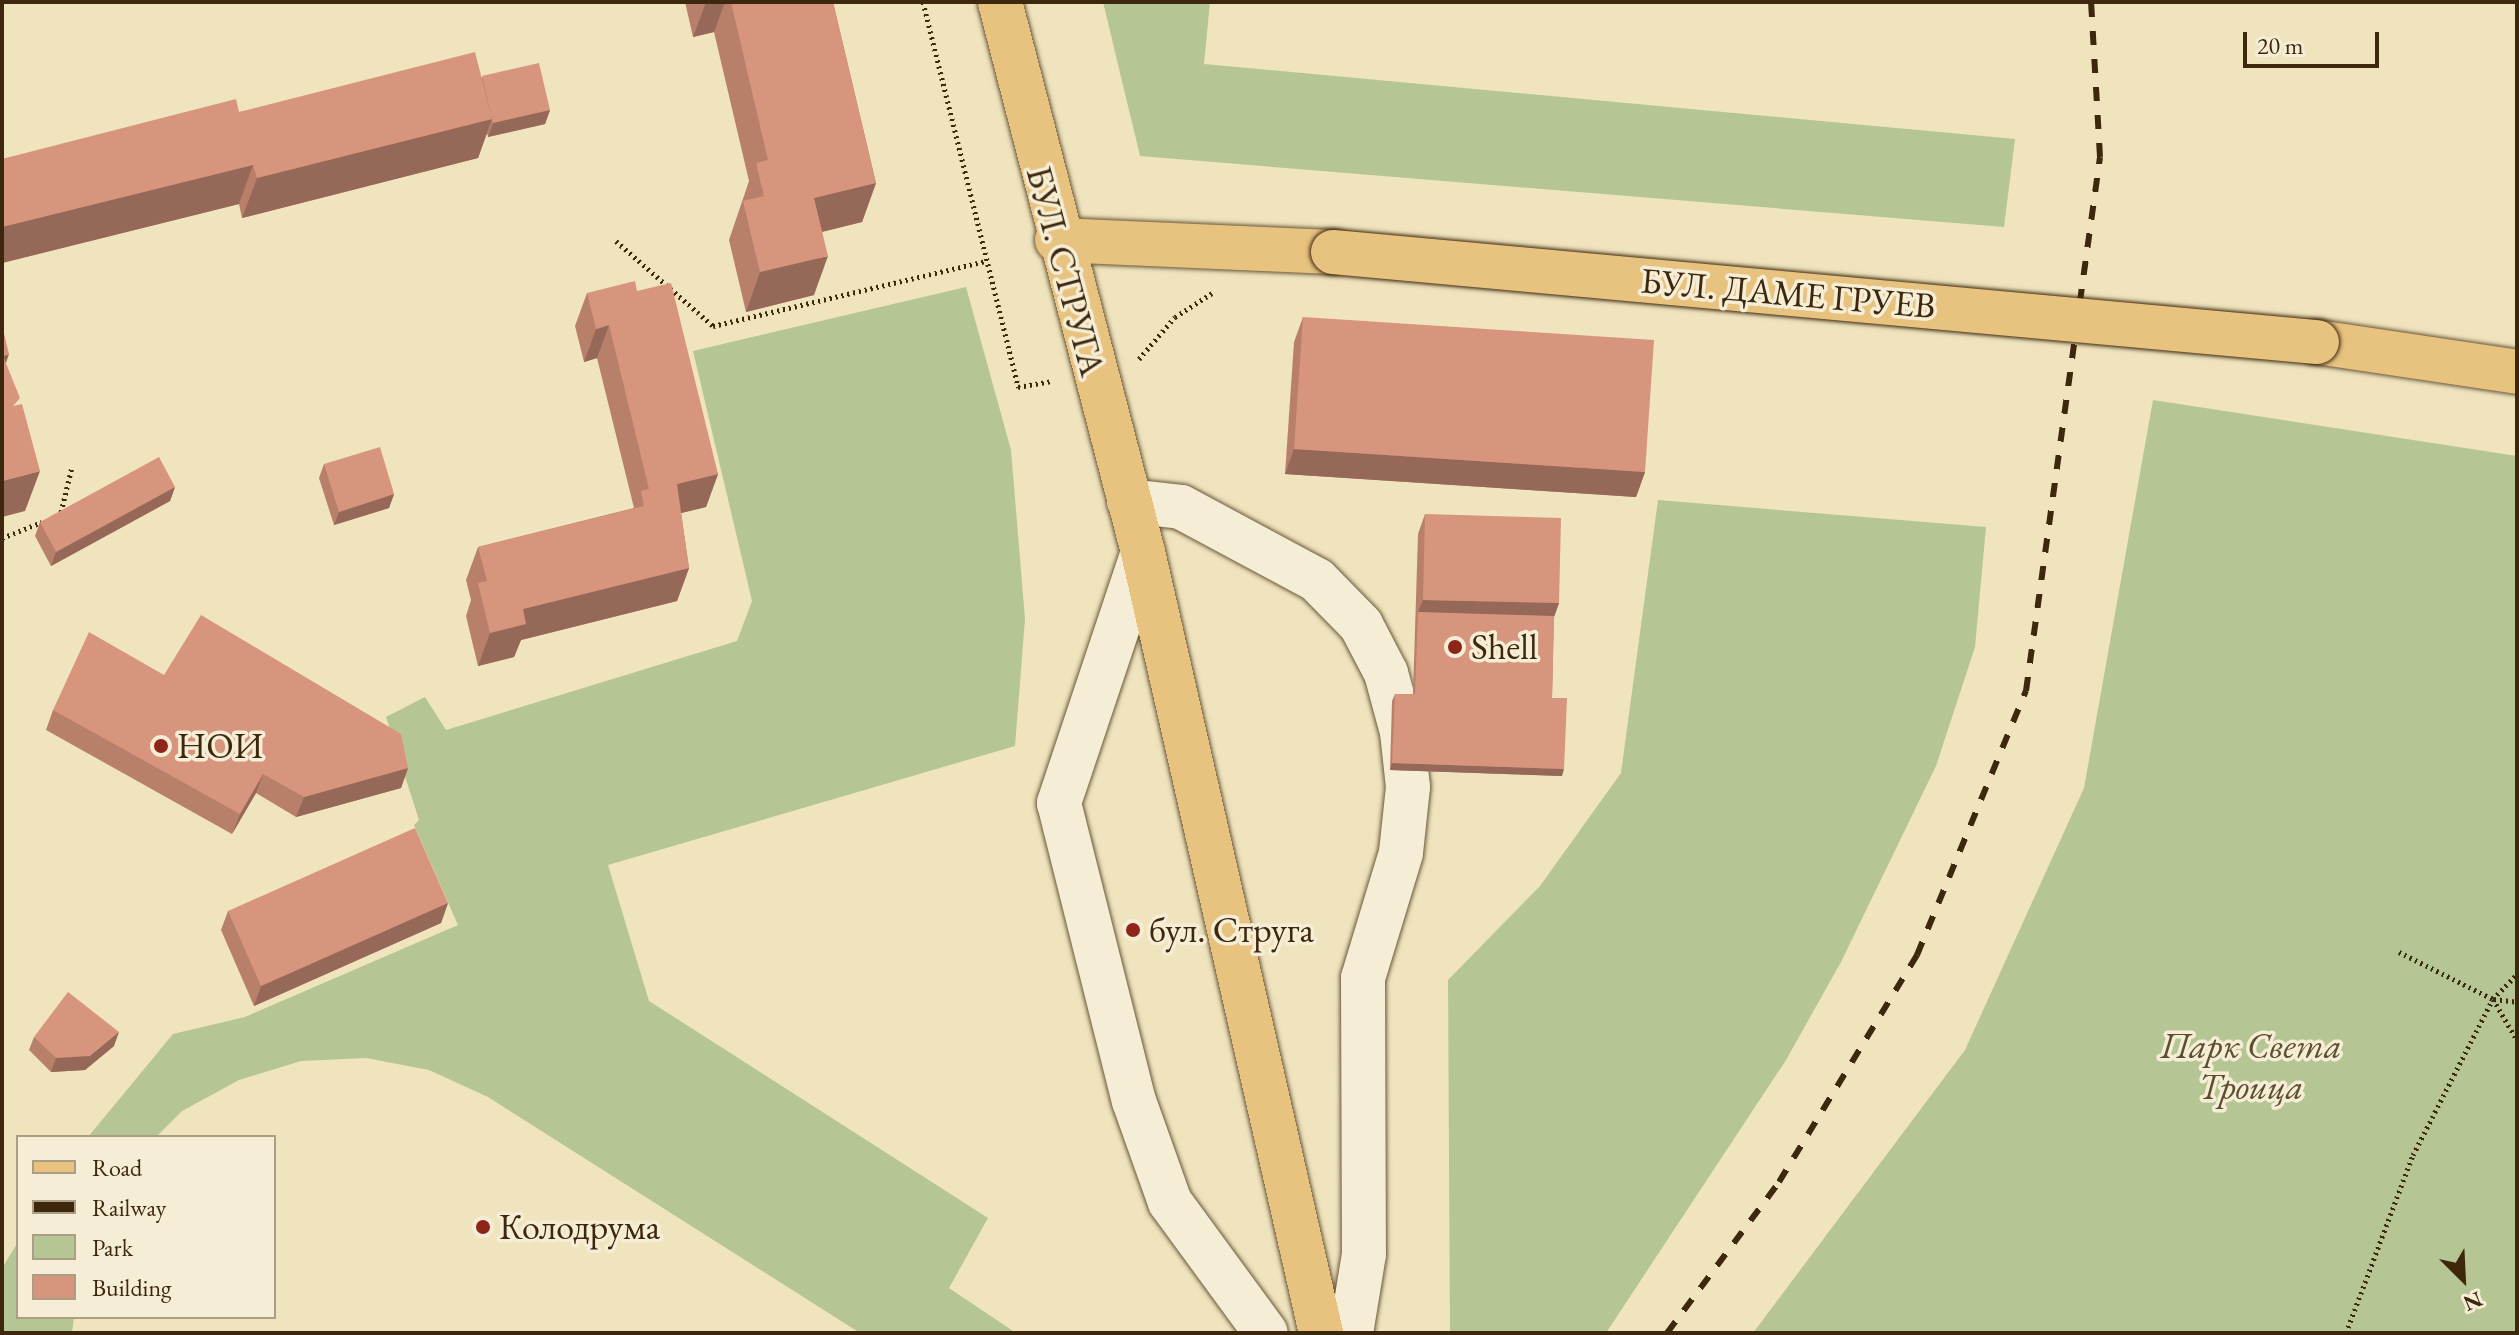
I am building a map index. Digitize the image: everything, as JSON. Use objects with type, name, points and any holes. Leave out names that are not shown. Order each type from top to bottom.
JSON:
[{"type":"main road","name":"БУЛ. СТРУГА","points":[[1000,2],[1057,240],[1143,552],[1321,1333]]},
{"type":"main road","name":"БУЛ. ДАМЕ ГРУЕВ","points":[[1057,240],[1333,252],[2317,342],[2517,372]]},
{"type":"lane","points":[[1129,501],[1181,507],[1317,580],[1361,625],[1386,673],[1402,732],[1408,787],[1401,853],[1363,978],[1364,1254],[1351,1333]]},
{"type":"lane","points":[[1143,552],[1059,803],[1134,1101],[1170,1202],[1266,1333]]},
{"type":"path","points":[[923,2],[1018,387]]},
{"type":"path","points":[[616,241],[713,326],[986,261]]},
{"type":"path","points":[[1147,357],[1175,317],[1212,293],[1227,293]]},
{"type":"path","points":[[2,538],[63,511],[72,467]]},
{"type":"path","points":[[2399,952],[2493,999],[2517,1002]]},
{"type":"path","points":[[2346,1333],[2413,1155],[2493,999],[2517,974]]},
{"type":"path","points":[[2493,999],[2517,1040]]},
{"type":"green space","points":[[1103,2],[1210,2],[1204,64],[2015,139],[2004,227],[1140,156]]},
{"type":"green space","points":[[966,287],[1011,450],[1025,619],[1015,746],[608,865],[649,1001],[988,1218],[949,1288],[1016,1333],[860,1333],[488,1097],[429,1070],[366,1058],[301,1061],[239,1080],[182,1111],[158,1135],[90,1135],[173,1034],[245,1017],[458,925],[414,825],[419,820],[386,717],[425,697],[446,730],[737,641],[752,601],[693,351]]},
{"type":"green space","name":"Парк Света Троица","points":[[2153,400],[2517,456],[2517,1333],[1753,1333],[1965,1050],[2084,788]]},
{"type":"green space","points":[[1658,500],[1986,527],[1975,647],[1936,766],[1841,962],[1786,1060],[1606,1333],[1450,1333],[1448,980],[1540,886],[1621,773]]},
{"type":"green space","points":[[16,1245],[16,1319],[74,1319],[72,1333],[2,1333],[2,1268]]},
{"type":"building","points":[[731,2],[833,2],[876,183],[814,198],[828,256],[760,272],[743,201],[764,196],[756,163],[768,160]]},
{"type":"building","points":[[475,52],[492,119],[257,178],[253,165],[2,227],[2,159],[236,99],[239,112]]},
{"type":"building","points":[[539,63],[550,110],[493,123],[482,76]]},
{"type":"building","points":[[635,281],[637,291],[671,283],[718,474],[677,484],[689,568],[523,609],[526,624],[490,633],[478,583],[487,581],[478,547],[644,506],[641,491],[649,489],[609,325],[596,329],[587,293]]},
{"type":"building","points":[[1303,317],[1654,340],[1645,472],[1294,449]]},
{"type":"building","points":[[2,325],[9,354],[3,356],[20,398],[13,406],[22,404],[40,471],[2,481]]},
{"type":"building","points":[[380,447],[394,494],[339,512],[324,464]]},
{"type":"building","points":[[159,457],[175,487],[56,552],[40,522]]},
{"type":"building","points":[[1425,514],[1561,518],[1559,603],[1423,600]]},
{"type":"building","points":[[1418,612],[1554,616],[1552,698],[1567,698],[1564,769],[1392,763],[1395,694],[1415,694]]},
{"type":"building","points":[[201,615],[401,734],[408,768],[304,797],[263,774],[240,814],[53,710],[89,632],[164,675]]},
{"type":"building","points":[[415,828],[448,903],[261,986],[228,911]]},
{"type":"building","points":[[68,992],[119,1032],[90,1056],[56,1058],[34,1037]]},
{"type":"railway","points":[[1667,1333],[1779,1182],[1917,955],[2026,691],[2100,157],[2091,2]]},
{"type":"place","name":"Shell","points":[[1455,647]]},
{"type":"place","name":"НОИ","points":[[161,746]]},
{"type":"place","name":"бул. Струга","points":[[1133,930]]},
{"type":"place","name":"Колодрума","points":[[483,1227]]}]
